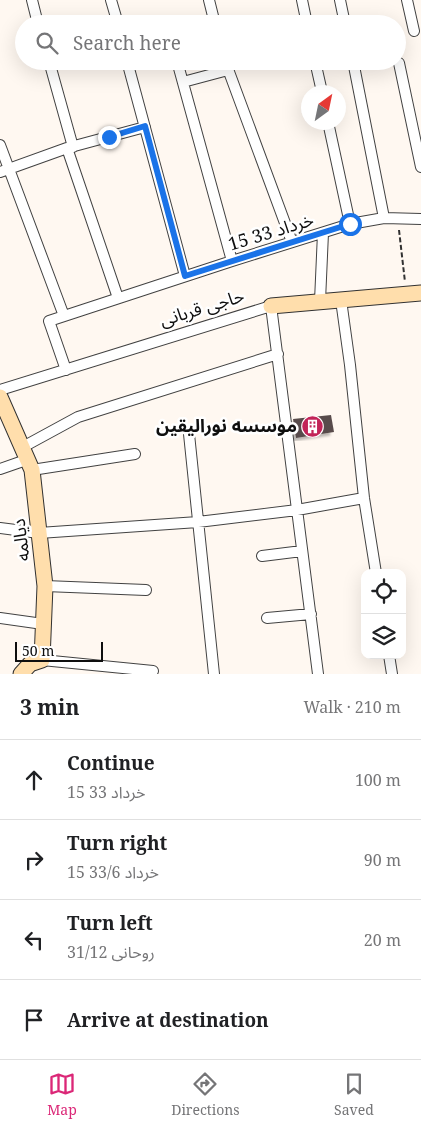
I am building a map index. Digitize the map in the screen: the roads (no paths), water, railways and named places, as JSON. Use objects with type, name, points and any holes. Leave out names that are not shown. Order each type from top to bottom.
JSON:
[{"type":"main road","name":"حاجی قربانی","points":[[271,306],[414,294]]},
{"type":"main road","name":"دیالمه","points":[[0,397],[26,459],[40,533],[45,586],[42,660]]},
{"type":"main road","points":[[21,674],[30,664],[42,660]]},
{"type":"street","points":[[32,0],[36,15]]},
{"type":"street","points":[[111,0],[115,15]]},
{"type":"street","points":[[209,0],[213,15]]},
{"type":"street","points":[[302,0],[305,15]]},
{"type":"street","points":[[340,0],[343,15]]},
{"type":"street","points":[[407,0],[414,31]]},
{"type":"street","points":[[51,70],[70,148],[118,298]]},
{"type":"street","points":[[130,70],[185,276]]},
{"type":"street","points":[[180,70],[232,261]]},
{"type":"street","points":[[183,82],[215,70]]},
{"type":"street","points":[[228,70],[292,242]]},
{"type":"street","points":[[317,70],[320,85]]},
{"type":"street","points":[[355,70],[384,218]]},
{"type":"street","points":[[401,70],[418,139],[421,167]]},
{"type":"street","points":[[4,170],[145,126]]},
{"type":"street","points":[[330,130],[350,224]]},
{"type":"street","points":[[0,145],[4,170],[64,316]]},
{"type":"street","name":"15 خرداد 33","points":[[66,370],[49,321],[350,224],[384,218],[421,219]]},
{"type":"street","points":[[320,301],[323,233]]},
{"type":"street","points":[[341,300],[364,498],[375,569]]},
{"type":"street","points":[[271,306],[318,674]]},
{"type":"street","name":"حاجی قربانی","points":[[0,390],[271,306]]},
{"type":"street","points":[[0,469],[26,459],[78,417],[278,354]]},
{"type":"street","points":[[189,434],[214,674]]},
{"type":"street","points":[[26,459],[135,454]]},
{"type":"street","points":[[0,528],[40,533],[198,522],[297,510],[364,498]]},
{"type":"street","points":[[262,556],[302,551]]},
{"type":"street","points":[[45,586],[146,590]]},
{"type":"street","points":[[267,618],[310,614]]},
{"type":"street","points":[[0,618],[43,624]]},
{"type":"street","points":[[390,659],[392,674]]},
{"type":"street","points":[[42,660],[153,671]]},
{"type":"place","name":"موسسه نورالیقین","points":[[313,426]]}]
